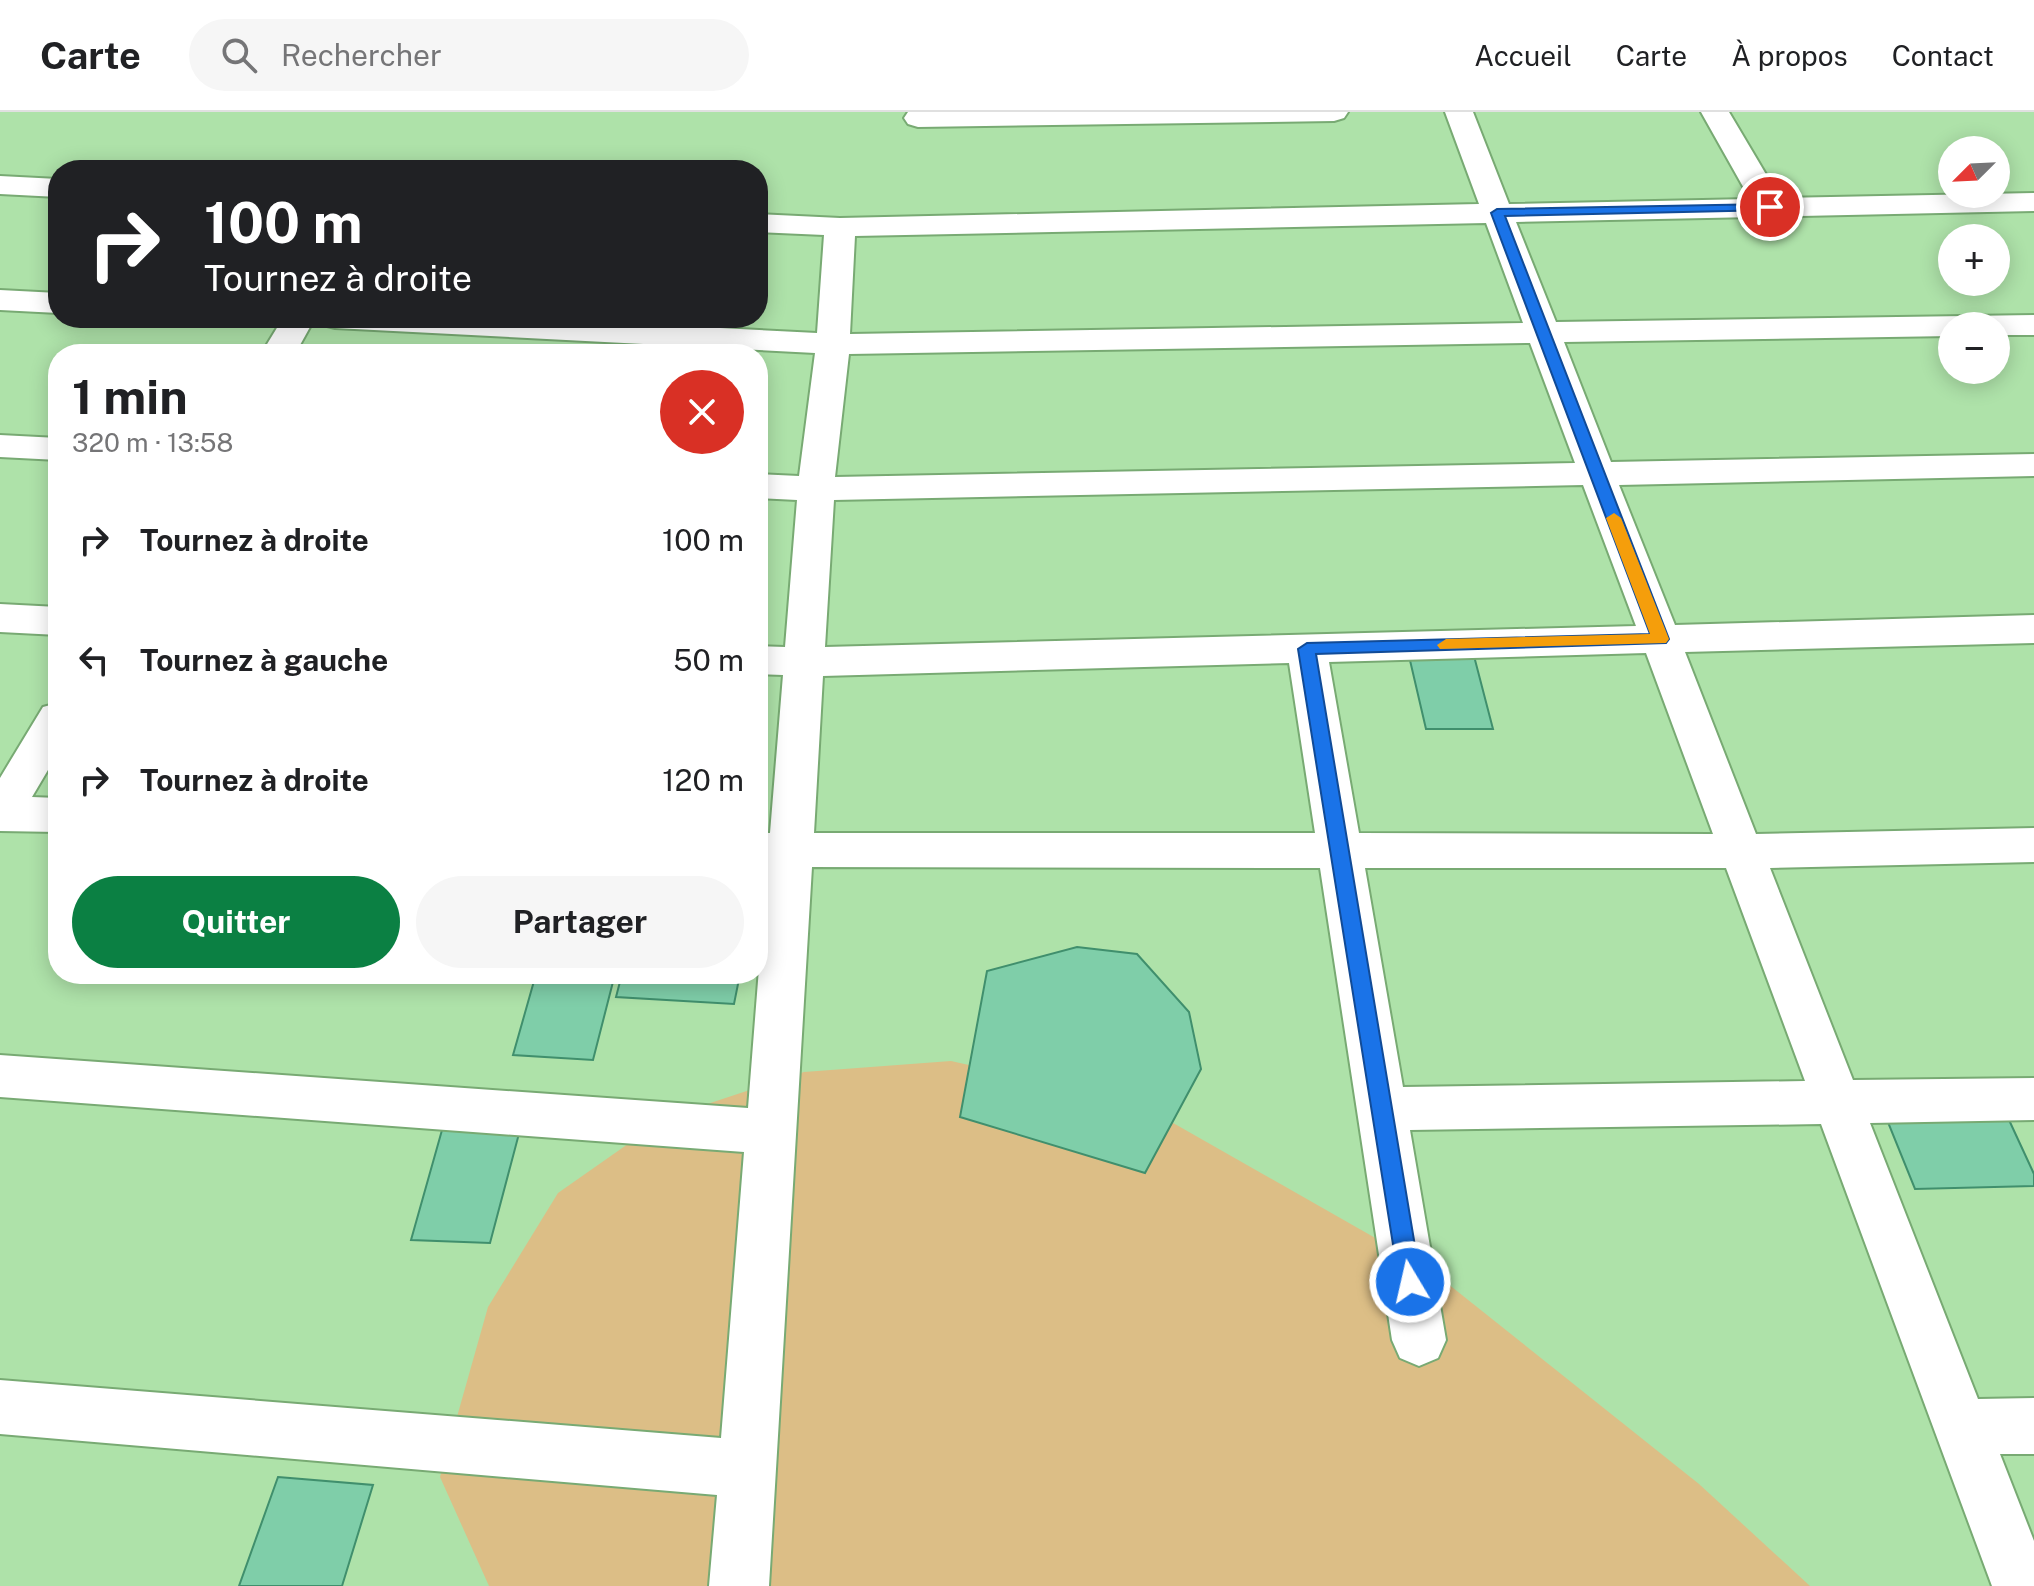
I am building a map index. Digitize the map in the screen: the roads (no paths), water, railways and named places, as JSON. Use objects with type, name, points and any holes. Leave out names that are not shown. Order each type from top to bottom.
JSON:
[{"type":"street","points":[[918,118],[1334,112]]},
{"type":"street","points":[[1459,112],[2022,1586]]},
{"type":"street","points":[[1715,112],[1770,207]]},
{"type":"street","points":[[0,185],[48,187]]},
{"type":"street","points":[[768,223],[840,227],[2034,202]]},
{"type":"street","points":[[739,1586],[772,1132],[776,851],[807,662],[816,489],[833,344],[840,227]]},
{"type":"street","points":[[0,300],[48,302]]},
{"type":"street","points":[[2010,325],[2034,325]]},
{"type":"street","points":[[527,328],[833,344],[1938,326]]},
{"type":"street","points":[[0,446],[48,448]]},
{"type":"street","points":[[768,487],[816,489],[2034,465]]},
{"type":"street","points":[[0,618],[48,620]]},
{"type":"street","points":[[768,660],[807,662],[2034,629]]},
{"type":"street","points":[[1307,649],[1419,1340]]},
{"type":"street","points":[[48,734],[0,813],[48,815]]},
{"type":"street","points":[[776,851],[1741,851],[2034,845]]},
{"type":"street","points":[[0,1076],[772,1132]]},
{"type":"street","points":[[1382,1109],[2034,1099]]},
{"type":"street","points":[[0,1407],[748,1469]]},
{"type":"street","points":[[1961,1427],[2034,1426]]}]
